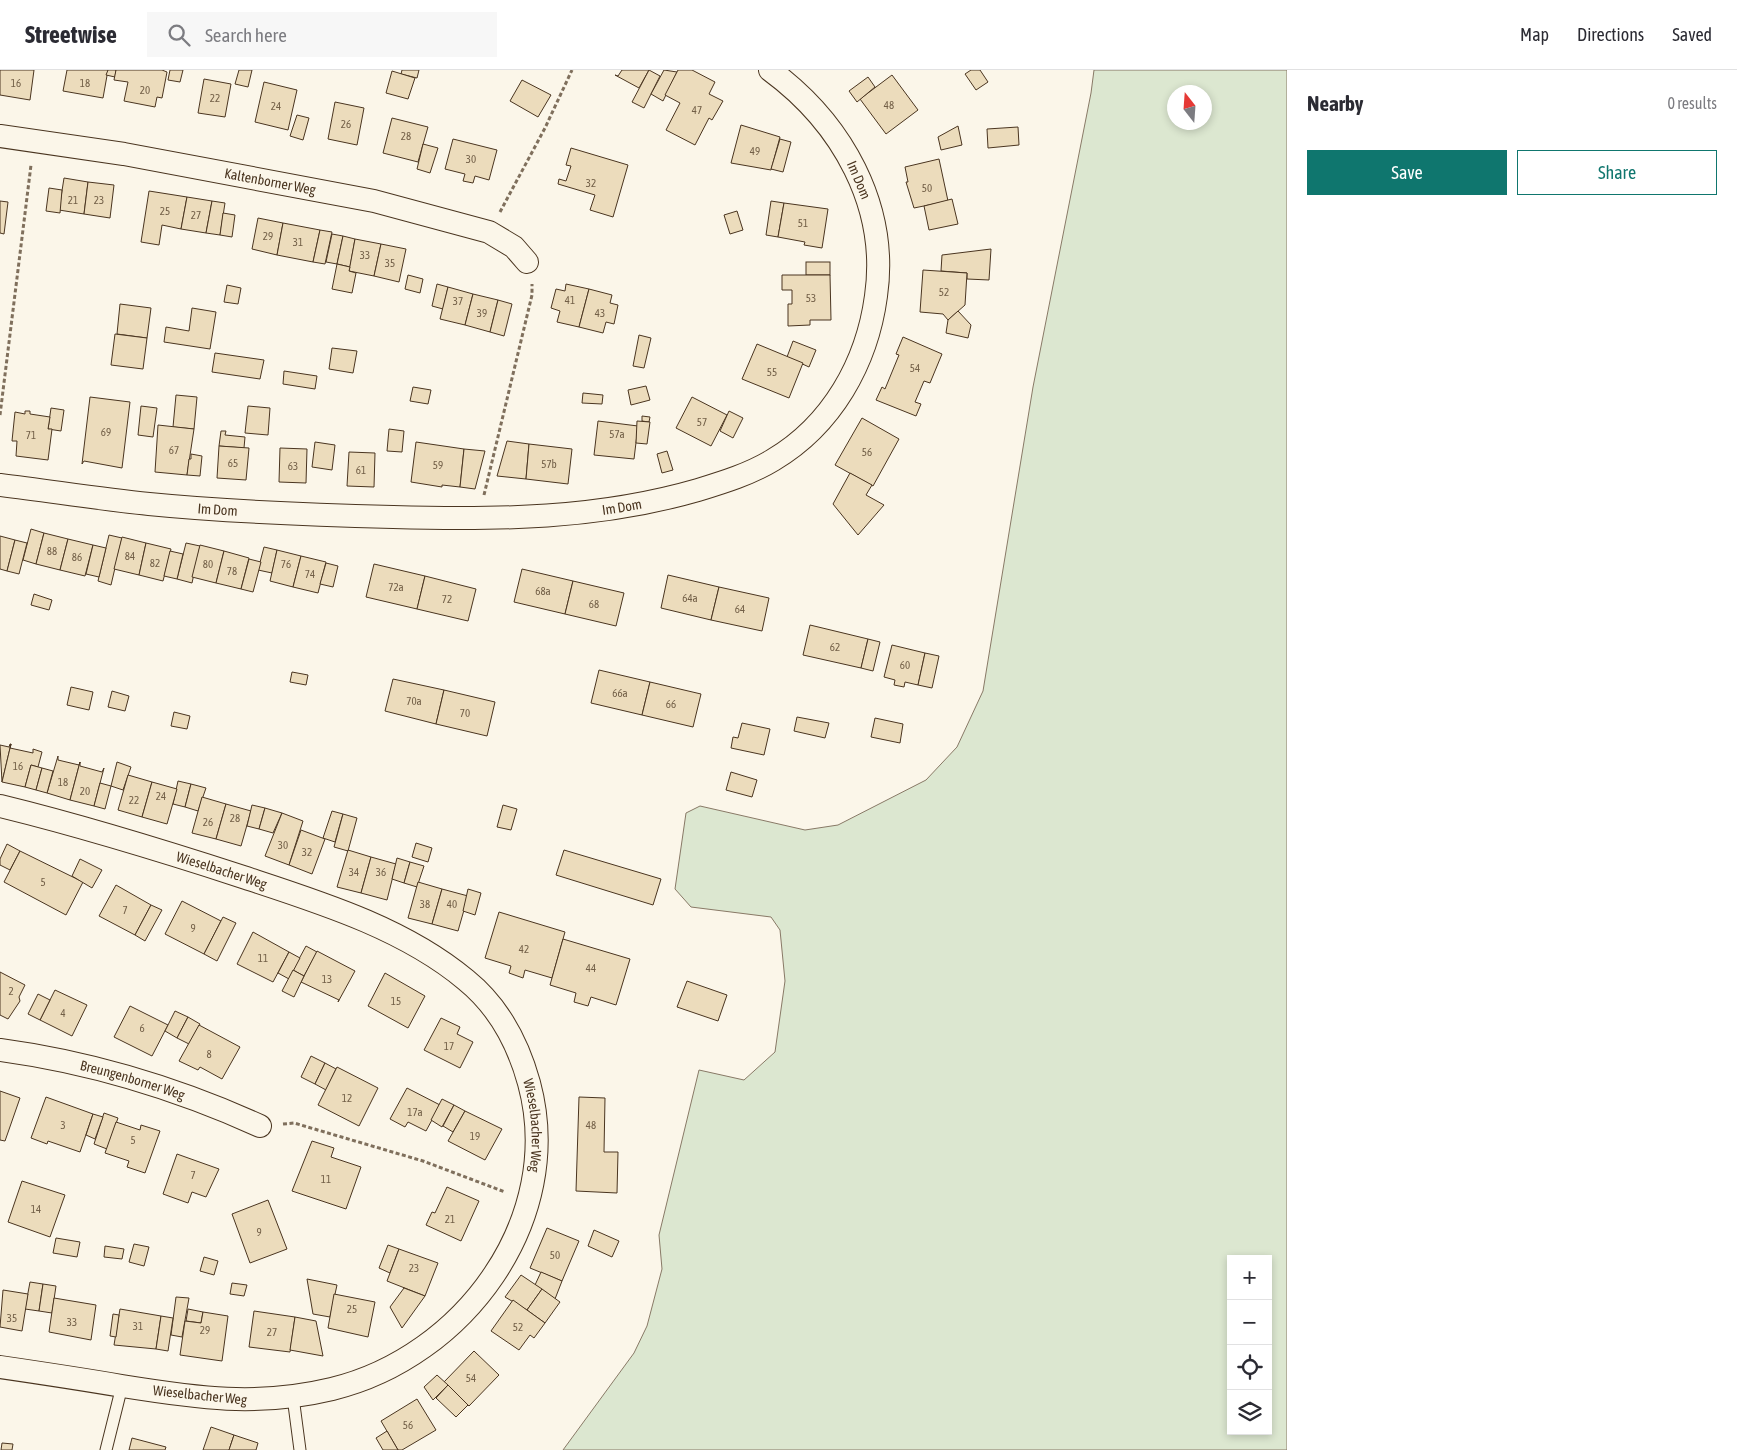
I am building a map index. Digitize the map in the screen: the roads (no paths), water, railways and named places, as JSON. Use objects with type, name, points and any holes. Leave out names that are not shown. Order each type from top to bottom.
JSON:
[{"type":"street","name":"Im Dom","points":[[0,485],[149,504],[258,512],[478,519],[542,517],[638,505],[734,479],[773,461],[804,438],[833,408],[855,371],[868,338],[879,274],[878,242],[870,208],[857,171],[840,141],[817,112],[770,70]]},
{"type":"street","name":"Kaltenborner Weg","points":[[0,136],[134,155],[365,200],[489,232],[514,247],[527,262]]},
{"type":"street","name":"Wieselbacher Weg","points":[[0,806],[71,824],[278,889],[385,930],[434,956],[468,981],[491,1004],[510,1033],[524,1064],[534,1100],[538,1160],[529,1201],[516,1235],[501,1264],[477,1297],[452,1326],[422,1350],[394,1366],[336,1388],[292,1397],[255,1401],[216,1399],[0,1367]]},
{"type":"street","name":"Breungenborner Weg","points":[[0,1050],[83,1067],[175,1092],[222,1109],[260,1126]]},
{"type":"lane","points":[[106,1450],[122,1386]]},
{"type":"lane","points":[[292,1397],[300,1450]]}]
